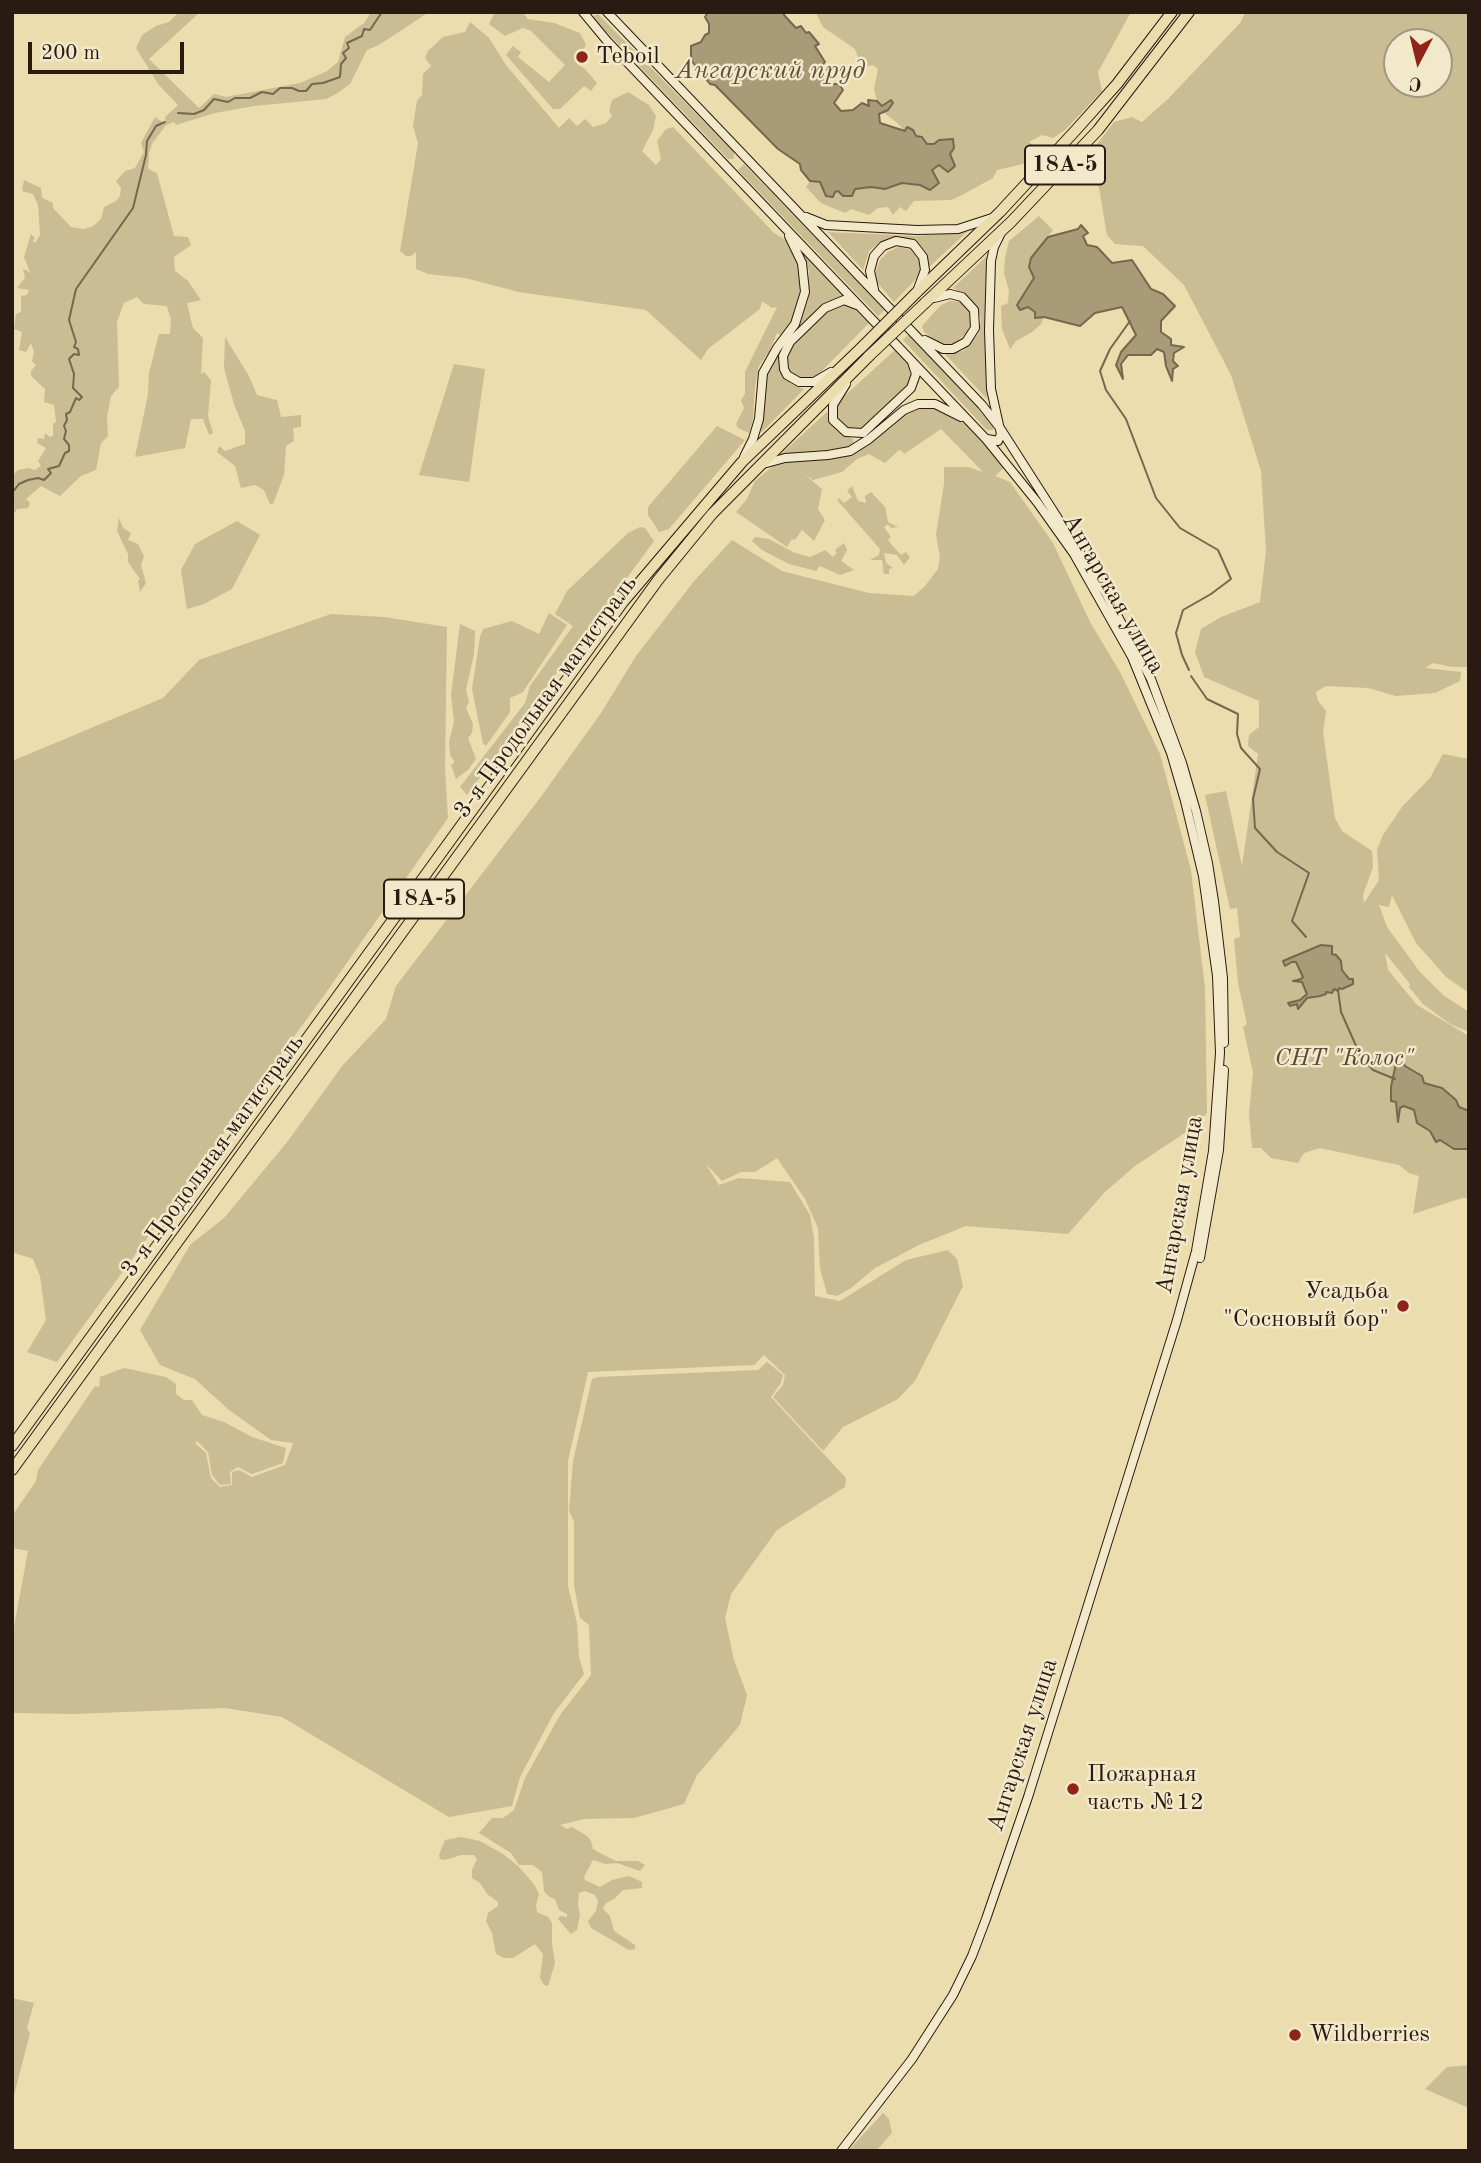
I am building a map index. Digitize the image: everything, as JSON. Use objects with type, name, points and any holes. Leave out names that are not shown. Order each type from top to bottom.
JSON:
[{"type":"highway","name":"3-я Продольная магистраль","points":[[12,1446],[623,602],[742,462],[1000,212],[1117,84],[1172,12]]},
{"type":"highway","name":"3-я Продольная магистраль","points":[[12,1469],[635,610],[712,514],[869,356],[1011,222],[1098,130],[1189,12]]},
{"type":"main road","name":"Ангарская улица","points":[[583,12],[986,439],[1037,502],[1074,554],[1132,657],[1171,753],[1203,876],[1217,976],[1219,1066],[1213,1151],[1196,1251],[1177,1320],[1028,1797],[972,1956],[953,1994],[912,2059],[841,2151]]},
{"type":"main road","name":"Ангарская улица","points":[[605,12],[918,336],[1000,428],[1088,565],[1137,650],[1182,763],[1208,863],[1223,978],[1224,1093],[1219,1150],[1204,1239],[1194,1277],[1177,1320]]},
{"type":"main road","points":[[593,25],[592,16],[596,13]]},
{"type":"main road","points":[[728,167],[741,153]]},
{"type":"main road","points":[[796,210],[808,219],[826,225],[917,230],[968,227],[993,218],[1000,212]]},
{"type":"main road","points":[[754,469],[777,459],[850,451],[904,410],[918,404],[936,404],[947,409],[962,417],[986,439],[998,441],[1001,434],[991,389],[989,284],[994,247],[1011,222]]},
{"type":"main road","points":[[742,462],[759,419],[763,373],[795,324],[805,292],[802,264],[782,224]]},
{"type":"main road","points":[[875,292],[870,271],[874,256],[883,246],[896,241],[913,244],[923,257],[925,270],[916,293]]},
{"type":"main road","points":[[918,336],[937,347],[953,349],[967,342],[975,328],[974,310],[962,297],[943,294],[925,303]]},
{"type":"main road","points":[[861,348],[822,378],[810,383],[793,380],[787,375],[783,363],[783,356],[790,342],[825,308],[844,300],[864,309]]},
{"type":"main road","points":[[869,356],[842,389],[833,405],[833,420],[852,434],[866,430],[911,388],[916,374],[907,354]]},
{"type":"green space","points":[[179,12],[200,12],[149,59],[199,108],[214,94],[226,97],[300,83],[327,71],[338,62],[345,37],[364,23],[371,12],[429,12],[367,50],[350,84],[326,99],[254,106],[215,113],[176,125],[174,122],[166,125],[152,144],[148,169],[157,173],[174,236],[188,237],[191,245],[174,257],[175,271],[188,281],[201,300],[187,303],[193,328],[203,338],[201,374],[204,372],[211,380],[208,416],[213,433],[209,435],[203,419],[191,419],[185,448],[135,457],[148,394],[149,373],[159,334],[170,334],[171,320],[167,306],[144,304],[137,297],[124,303],[117,322],[119,387],[111,396],[107,417],[108,436],[101,443],[96,470],[81,476],[60,496],[41,486],[26,499],[30,503],[28,508],[17,509],[12,523],[14,474],[18,470],[35,470],[41,466],[38,461],[46,448],[37,443],[38,438],[44,439],[45,433],[53,436],[53,424],[56,422],[54,405],[44,402],[45,389],[31,376],[36,365],[32,361],[34,352],[31,343],[26,352],[19,350],[22,332],[14,329],[16,314],[21,312],[21,296],[27,295],[29,290],[17,288],[25,278],[23,269],[30,272],[24,257],[31,234],[35,243],[40,235],[38,205],[33,194],[22,191],[24,180],[41,188],[42,198],[53,203],[53,208],[71,227],[92,227],[101,219],[104,207],[120,196],[121,188],[116,181],[125,171],[135,168],[144,152],[141,143],[155,117],[166,124],[165,117],[178,105],[158,84],[136,48],[142,35],[169,22]]},
{"type":"green space","points":[[495,12],[522,12],[528,19],[554,23],[580,33],[586,45],[582,52],[576,51],[577,64],[597,83],[591,91],[584,86],[560,109],[553,109],[506,55],[513,46],[521,52],[518,57],[549,82],[565,65],[531,31],[523,28],[505,36],[489,24]]},
{"type":"green space","points":[[818,12],[1131,12],[1098,72],[1102,91],[1065,130],[1053,138],[1042,135],[1029,142],[1035,147],[1023,164],[997,170],[993,178],[951,200],[914,201],[906,211],[900,207],[893,215],[888,207],[878,208],[869,215],[851,209],[845,213],[821,203],[806,187],[810,181],[820,182],[826,195],[871,187],[885,189],[902,183],[920,185],[950,154],[949,140],[927,144],[906,132],[883,112],[890,107],[882,107],[877,101],[874,89],[878,69],[873,65],[862,68],[855,49],[823,27]]},
{"type":"green space","name":"СНТ \"Колос\"","points":[[1245,12],[1469,12],[1469,667],[1433,663],[1425,668],[1461,672],[1460,681],[1435,693],[1396,696],[1368,688],[1326,686],[1316,692],[1318,701],[1326,711],[1323,732],[1335,818],[1342,831],[1372,851],[1373,867],[1363,895],[1364,903],[1379,880],[1377,850],[1383,835],[1402,807],[1430,778],[1443,754],[1469,759],[1469,993],[1446,977],[1416,943],[1392,895],[1389,907],[1379,905],[1387,927],[1420,972],[1443,995],[1469,1012],[1469,1032],[1450,1024],[1423,1004],[1385,953],[1388,970],[1417,1005],[1469,1036],[1469,1198],[1413,1214],[1419,1176],[1409,1173],[1399,1165],[1320,1148],[1304,1153],[1298,1163],[1271,1158],[1261,1148],[1252,1148],[1249,1114],[1253,1072],[1243,1027],[1247,1024],[1238,983],[1234,939],[1240,937],[1237,908],[1230,909],[1205,795],[1226,791],[1242,866],[1258,754],[1248,746],[1249,735],[1259,727],[1259,701],[1204,677],[1195,652],[1201,629],[1221,617],[1260,602],[1266,551],[1261,471],[1231,375],[1184,285],[1143,246],[1115,244],[1107,235],[1091,152],[1114,122],[1132,117],[1142,122],[1168,99],[1241,22]]},
{"type":"green space","points":[[598,14],[734,152],[734,159],[728,159],[595,20],[594,16]]},
{"type":"green space","points":[[470,22],[489,38],[506,65],[559,128],[569,118],[577,126],[585,119],[593,127],[606,123],[612,116],[609,111],[612,100],[628,92],[649,105],[656,116],[653,130],[642,151],[656,165],[661,159],[657,141],[666,129],[673,127],[774,233],[787,241],[800,269],[801,301],[795,317],[781,336],[777,333],[759,366],[749,433],[738,428],[736,424],[744,408],[741,400],[745,394],[745,372],[777,307],[772,308],[762,301],[760,309],[708,349],[701,360],[646,310],[519,292],[465,278],[428,274],[416,269],[416,252],[406,256],[400,251],[418,143],[413,126],[417,101],[422,95],[423,74],[431,66],[425,58],[428,51],[443,37],[465,32]]},
{"type":"green space","points":[[744,164],[885,310],[878,316],[738,170]]},
{"type":"green space","points":[[1039,216],[1053,230],[1031,258],[1029,267],[1034,278],[1017,305],[1028,307],[1044,317],[1041,324],[1016,341],[1010,349],[1002,329],[1001,306],[1008,303],[1009,291],[1004,273],[1005,258],[1009,241]]},
{"type":"green space","points":[[828,232],[916,236],[967,232],[929,267],[922,246],[901,237],[890,238],[869,251],[863,270]]},
{"type":"green space","points":[[798,247],[844,296],[828,302],[787,341],[800,323],[808,299],[809,271]]},
{"type":"green space","points":[[898,247],[912,250],[919,259],[921,269],[918,277],[894,302],[876,281],[875,274],[880,260]]},
{"type":"green space","points":[[989,254],[986,288],[987,399],[945,354],[963,351],[979,333],[981,319],[976,305],[966,294],[953,288]]},
{"type":"green space","points":[[950,301],[961,302],[966,306],[971,313],[971,323],[960,339],[953,344],[942,345],[924,332],[922,326],[941,305]]},
{"type":"green space","points":[[843,304],[854,308],[869,323],[818,375],[804,380],[792,375],[786,366],[785,358],[790,346],[833,306]]},
{"type":"green space","points":[[909,334],[993,424],[993,430],[987,430],[903,340]]},
{"type":"green space","points":[[225,337],[249,376],[257,395],[277,400],[281,417],[301,415],[301,427],[293,428],[294,441],[286,446],[284,475],[273,504],[270,504],[264,490],[255,485],[241,488],[235,466],[217,452],[219,446],[225,451],[245,444],[245,431],[224,368]]},
{"type":"green space","points":[[787,341],[780,353],[780,369],[791,384],[804,389],[761,433],[768,371]]},
{"type":"green space","points":[[895,350],[911,366],[910,384],[862,430],[847,428],[836,417],[839,401]]},
{"type":"green space","points":[[454,364],[485,369],[469,482],[419,475]]},
{"type":"green space","points":[[933,406],[967,425],[1005,467],[995,476],[1010,482],[1053,543],[1090,622],[1120,672],[1160,754],[1191,870],[1205,988],[1207,1113],[1189,1130],[1135,1166],[1105,1192],[1068,1234],[966,1226],[919,1245],[875,1268],[837,1296],[827,1294],[820,1268],[818,1228],[805,1199],[777,1158],[755,1172],[741,1172],[722,1181],[705,1163],[719,1185],[739,1178],[790,1182],[810,1215],[814,1238],[815,1296],[840,1301],[906,1260],[948,1250],[957,1259],[963,1286],[915,1381],[898,1399],[843,1427],[823,1451],[773,1397],[783,1385],[785,1375],[764,1355],[754,1365],[588,1372],[568,1461],[568,1586],[577,1623],[579,1657],[584,1674],[554,1713],[520,1777],[512,1806],[449,1817],[282,1717],[225,1708],[75,1714],[13,1713],[13,1632],[28,1551],[12,1548],[12,1516],[36,1481],[38,1470],[95,1386],[99,1387],[100,1377],[124,1368],[166,1377],[176,1384],[176,1394],[184,1400],[192,1400],[202,1415],[224,1422],[252,1437],[286,1448],[283,1463],[252,1474],[238,1467],[230,1472],[231,1484],[220,1485],[212,1475],[208,1452],[197,1441],[195,1443],[206,1453],[211,1478],[220,1487],[232,1485],[232,1472],[239,1470],[252,1477],[285,1465],[293,1443],[271,1440],[229,1410],[195,1379],[160,1365],[140,1330],[190,1245],[224,1218],[288,1141],[343,1065],[386,1019],[396,986],[540,798],[601,713],[636,656],[695,580],[732,540],[782,571],[869,593],[914,596],[925,586],[938,569],[940,557],[936,535],[944,467],[968,467],[983,472],[941,429],[904,454],[901,450],[898,451],[885,463],[869,454],[857,459],[842,472],[813,480],[804,474],[822,489],[818,509],[825,520],[814,541],[802,530],[787,547],[736,512],[747,499],[755,481],[773,466],[799,459],[833,459],[854,453],[869,444],[905,413]]},
{"type":"green space","points":[[827,412],[837,431],[853,439],[854,445],[831,452],[781,454]]},
{"type":"green space","points":[[717,426],[745,440],[669,529],[659,532],[648,515],[648,507]]},
{"type":"green space","points":[[852,486],[858,501],[866,503],[865,496],[871,492],[885,507],[888,522],[898,527],[891,528],[888,524],[884,527],[891,537],[888,540],[901,555],[906,552],[910,557],[904,565],[897,555],[884,553],[886,563],[893,568],[889,569],[889,574],[884,574],[882,560],[870,560],[879,555],[880,549],[837,500],[839,498],[844,503],[852,497],[847,491]]},
{"type":"green space","points":[[119,518],[123,528],[131,533],[128,540],[138,544],[144,556],[141,565],[146,583],[140,592],[140,579],[128,562],[128,554],[117,531]]},
{"type":"green space","points":[[237,521],[260,535],[232,589],[204,604],[187,609],[181,570],[195,544]]},
{"type":"green space","points":[[640,527],[645,528],[654,541],[467,795],[460,787],[525,703],[530,686],[573,626],[555,614],[567,591],[628,533]]},
{"type":"green space","points":[[755,537],[769,539],[795,553],[810,557],[825,550],[833,557],[837,553],[835,550],[844,543],[847,550],[841,561],[854,570],[840,575],[820,566],[816,571],[789,564],[762,550],[752,541]]},
{"type":"green space","points":[[549,613],[567,625],[523,692],[510,698],[510,712],[486,746],[483,743],[472,689],[483,629],[512,621],[539,634]]},
{"type":"green space","points":[[331,614],[384,617],[447,627],[445,768],[448,818],[325,994],[57,1362],[27,1352],[46,1320],[40,1276],[33,1259],[12,1252],[12,761],[163,698],[199,660]]},
{"type":"green space","points":[[460,624],[475,631],[474,654],[466,690],[469,702],[466,708],[473,724],[468,738],[476,759],[468,770],[456,779],[451,765],[455,762],[450,755],[449,742],[454,722],[451,695]]},
{"type":"green space","points":[[767,1362],[783,1375],[771,1397],[846,1478],[845,1487],[777,1530],[731,1594],[725,1618],[734,1660],[747,1695],[740,1725],[697,1775],[684,1804],[634,1818],[584,1819],[560,1825],[567,1829],[572,1827],[587,1836],[593,1849],[616,1861],[638,1861],[645,1865],[640,1871],[617,1863],[606,1864],[593,1860],[584,1877],[600,1887],[612,1880],[629,1876],[642,1882],[642,1888],[623,1890],[606,1903],[603,1909],[610,1916],[614,1931],[635,1945],[635,1949],[629,1950],[591,1928],[588,1921],[596,1911],[598,1901],[595,1895],[585,1891],[579,1893],[580,1915],[577,1930],[571,1934],[558,1919],[560,1916],[567,1917],[567,1914],[559,1910],[555,1899],[544,1891],[542,1872],[533,1865],[519,1865],[511,1853],[479,1833],[492,1818],[503,1818],[514,1810],[525,1778],[560,1715],[591,1675],[589,1625],[580,1618],[574,1585],[574,1521],[569,1511],[573,1461],[592,1379],[758,1370]]},
{"type":"green space","points":[[461,1837],[480,1841],[503,1854],[534,1884],[539,1894],[537,1912],[548,1917],[552,1923],[555,1963],[548,1986],[544,1985],[540,1978],[543,1954],[535,1944],[513,1958],[496,1954],[492,1933],[486,1921],[488,1913],[498,1906],[498,1902],[472,1878],[477,1859],[474,1855],[440,1859],[445,1840]]},
{"type":"green space","points":[[12,1998],[34,2003],[27,2028],[30,2033],[12,2103]]},
{"type":"green space","points":[[1469,2065],[1469,2108],[1425,2089],[1447,2067]]},
{"type":"green space","points":[[883,2113],[889,2119],[892,2133],[876,2151],[848,2151]]},
{"type":"water","name":"Ангарский пруд","points":[[708,12],[784,12],[796,28],[801,26],[819,44],[815,46],[825,62],[821,67],[825,70],[828,68],[830,73],[827,78],[831,84],[839,84],[843,90],[834,103],[841,111],[853,110],[862,103],[869,106],[868,100],[877,101],[882,106],[891,100],[893,103],[888,110],[879,114],[880,123],[905,131],[907,127],[927,144],[953,139],[954,148],[950,154],[955,166],[948,172],[939,165],[932,170],[939,183],[930,190],[920,185],[902,183],[885,189],[855,189],[852,196],[843,196],[838,191],[833,197],[826,196],[820,182],[810,181],[801,170],[800,164],[778,149],[715,85],[710,84],[691,60],[691,46],[701,42],[709,33],[709,24],[705,17]]},
{"type":"water","points":[[1081,225],[1088,233],[1083,236],[1087,245],[1097,247],[1112,263],[1132,260],[1151,289],[1163,294],[1175,306],[1161,321],[1161,332],[1171,339],[1171,345],[1184,347],[1174,353],[1173,361],[1178,366],[1173,369],[1172,381],[1164,352],[1157,349],[1151,355],[1128,355],[1121,364],[1123,379],[1116,365],[1121,352],[1136,335],[1122,307],[1095,313],[1080,326],[1044,317],[1035,318],[1035,312],[1028,307],[1020,310],[1017,305],[1034,278],[1029,267],[1031,258],[1048,237],[1078,229]]},
{"type":"water","points":[[1321,945],[1332,946],[1332,954],[1341,961],[1342,970],[1349,979],[1353,979],[1353,984],[1339,988],[1338,991],[1334,989],[1332,993],[1326,992],[1307,998],[1298,1009],[1297,1004],[1290,1006],[1288,1003],[1300,1000],[1307,994],[1302,982],[1293,981],[1303,977],[1296,962],[1285,966],[1283,961]]},
{"type":"water","points":[[1401,1059],[1405,1066],[1422,1076],[1424,1083],[1442,1088],[1456,1100],[1459,1107],[1469,1111],[1469,1149],[1454,1149],[1440,1140],[1436,1142],[1430,1131],[1417,1123],[1414,1110],[1404,1106],[1400,1108],[1398,1122],[1396,1102],[1391,1101],[1391,1087],[1396,1063]]},
{"type":"waterway","points":[[178,113],[194,114],[204,110],[214,99],[228,102],[235,98],[250,98],[262,92],[273,94],[280,88],[306,91],[312,84],[340,77],[341,64],[346,58],[343,53],[349,48],[347,43],[362,36],[364,29],[370,30],[382,12]]},
{"type":"waterway","points":[[12,493],[19,484],[28,480],[44,480],[51,473],[48,469],[59,466],[65,453],[69,451],[69,445],[64,439],[66,414],[70,412],[76,398],[79,400],[82,397],[73,388],[74,374],[69,359],[74,354],[79,355],[78,349],[74,347],[76,342],[69,320],[76,289],[133,208],[147,141],[156,126],[165,122]]},
{"type":"waterway","points":[[1130,321],[1110,349],[1100,371],[1106,390],[1126,419],[1156,498],[1180,528],[1218,550],[1231,579],[1183,610],[1176,633],[1189,670]]},
{"type":"waterway","points":[[1191,676],[1207,699],[1238,714],[1237,734],[1241,748],[1260,769],[1253,799],[1255,828],[1277,852],[1309,873],[1292,921],[1306,937]]},
{"type":"waterway","points":[[1338,990],[1341,1012],[1361,1057],[1373,1070],[1395,1079]]},
{"type":"place","name":"Teboil","points":[[582,57]]},
{"type":"place","name":"Усадьба \"Сосновый бор\"","points":[[1403,1306]]},
{"type":"place","name":"Пожарная часть №12","points":[[1073,1789]]},
{"type":"place","name":"Wildberries","points":[[1295,2035]]}]
